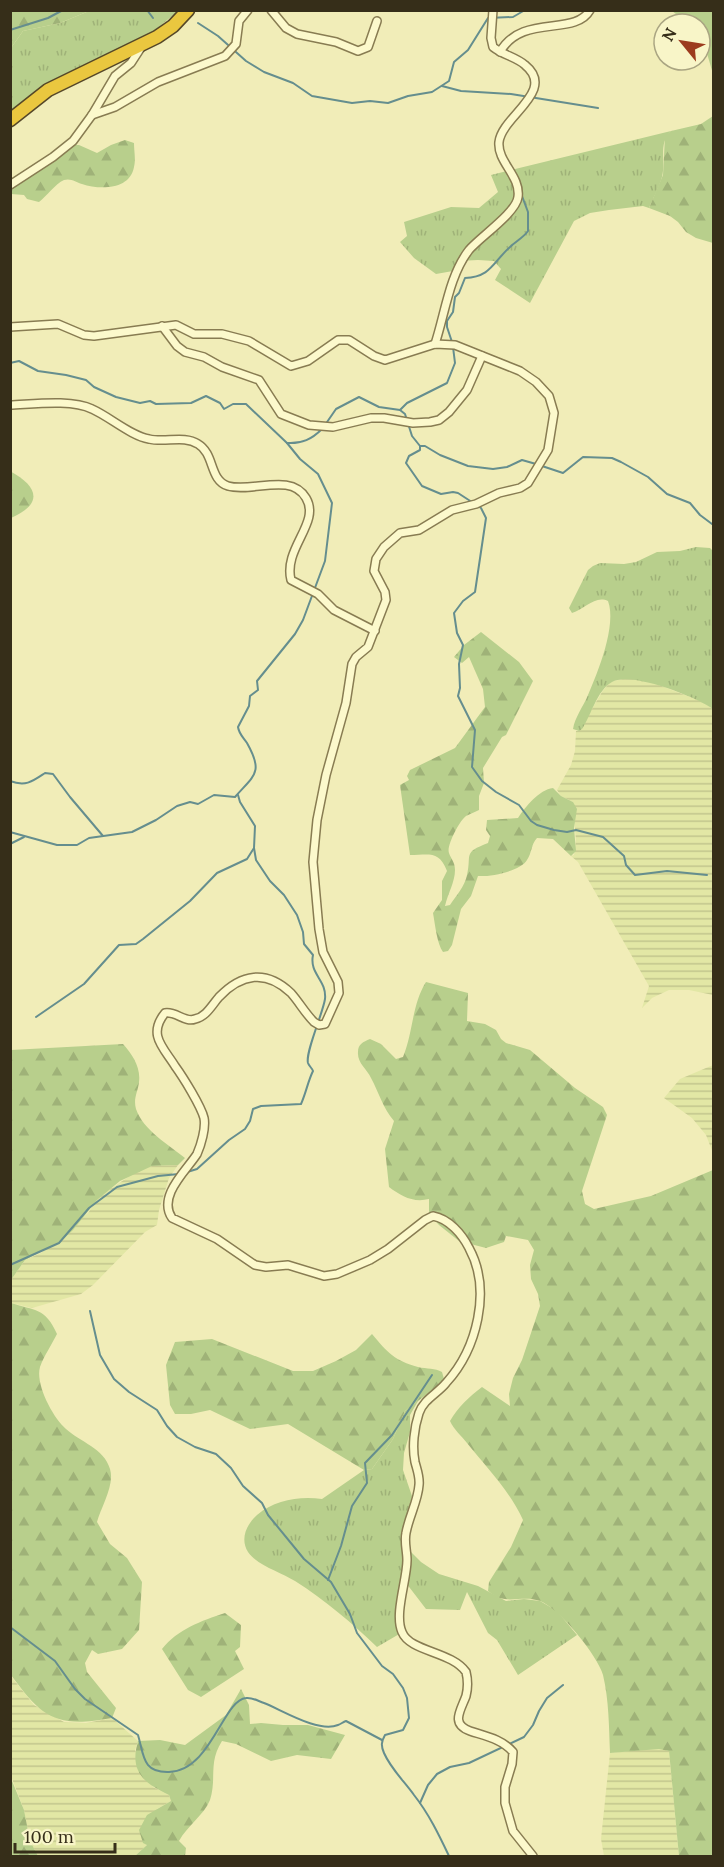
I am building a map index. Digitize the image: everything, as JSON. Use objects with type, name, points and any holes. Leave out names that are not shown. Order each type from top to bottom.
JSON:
[{"type":"highway","points":[[10,120],[48,90],[142,46],[173,26],[188,10]]},
{"type":"street","points":[[92,115],[115,107],[158,82],[225,56],[236,44],[239,21],[248,10]]},
{"type":"street","points":[[271,10],[286,28],[297,34],[329,40],[358,51],[368,47],[377,21]]},
{"type":"street","points":[[435,344],[461,263],[474,246],[513,207],[518,197],[517,186],[502,157],[500,140],[507,125],[531,97],[535,82],[527,66],[500,52],[491,44],[493,10]]},
{"type":"street","points":[[500,52],[510,39],[526,30],[581,20],[590,10]]},
{"type":"street","points":[[10,185],[66,148],[92,115],[115,76],[131,63],[142,46]]},
{"type":"street","points":[[10,327],[58,324],[84,335],[94,336],[176,325],[194,334],[232,335],[257,344],[291,366],[308,361],[338,340],[349,340],[374,356],[385,360],[435,344],[455,345],[529,376],[549,396],[554,413],[548,450],[531,480],[525,485],[499,493],[476,504],[448,511],[419,530],[400,533],[384,547],[374,566],[374,571],[386,596],[383,610],[368,647],[356,657],[352,664],[346,703],[326,775],[317,820],[313,862],[319,929],[323,952],[338,982],[339,993],[326,1024],[319,1025],[308,1016],[284,988],[263,978],[251,977],[231,986],[203,1015],[196,1019],[189,1020],[171,1012],[165,1013],[157,1030],[159,1041],[198,1106],[204,1124],[197,1153],[180,1173],[169,1200],[169,1214],[177,1221],[217,1239],[255,1265],[266,1267],[288,1265],[324,1276],[337,1274],[370,1260],[388,1250],[433,1216],[439,1217],[459,1232],[469,1248],[480,1280],[481,1296],[478,1318],[470,1344],[457,1369],[445,1385],[423,1406],[417,1421],[413,1449],[419,1483],[405,1535],[407,1560],[401,1599],[400,1626],[402,1634],[410,1642],[451,1659],[466,1672],[468,1688],[457,1718],[460,1726],[468,1731],[497,1740],[513,1752],[505,1787],[505,1803],[513,1831],[531,1851],[533,1857]]},
{"type":"street","points":[[162,326],[177,346],[185,352],[204,357],[222,367],[259,380],[281,414],[301,424],[315,426],[333,427],[371,418],[413,423],[439,420],[454,407],[467,390],[482,356]]},
{"type":"street","points":[[10,405],[76,404],[85,406],[148,439],[197,442],[209,454],[215,475],[226,486],[247,489],[276,485],[295,487],[306,498],[310,513],[290,559],[291,580],[318,594],[334,610],[375,631]]},
{"type":"green space","points":[[11,10],[89,11],[60,23],[23,31],[11,48]]},
{"type":"green space","points":[[89,11],[178,11],[148,36],[11,113],[11,48],[23,31],[60,23]]},
{"type":"green space","points":[[713,11],[713,74],[712,12],[673,12]]},
{"type":"green space","points":[[713,116],[713,243],[696,238],[686,232],[670,216],[649,208],[663,175],[665,136],[671,131],[701,124]]},
{"type":"green space","points":[[671,131],[663,147],[662,177],[649,208],[643,206],[590,213],[574,221],[530,303],[495,280],[501,269],[494,261],[459,261],[453,271],[436,274],[414,258],[400,242],[407,236],[404,222],[451,207],[479,208],[498,192],[491,175]]},
{"type":"green space","points":[[125,140],[134,143],[135,164],[131,175],[121,184],[97,187],[64,180],[39,202],[27,199],[24,195],[11,194],[11,182],[22,172],[72,145],[79,145],[97,153]]},
{"type":"green space","points":[[10,471],[27,483],[33,495],[28,507],[11,518]]},
{"type":"green space","points":[[696,547],[710,548],[713,551],[713,709],[693,698],[663,687],[633,680],[621,680],[612,682],[602,691],[582,729],[579,731],[573,729],[601,661],[610,623],[608,601],[594,601],[572,613],[569,608],[588,570],[600,563],[636,562],[657,552],[680,551]]},
{"type":"green space","points":[[481,632],[519,662],[533,681],[506,735],[502,737],[483,768],[484,783],[479,796],[479,810],[463,818],[451,839],[449,853],[455,874],[445,906],[450,905],[464,883],[471,852],[488,843],[490,836],[486,830],[487,820],[518,818],[533,799],[548,789],[553,788],[561,796],[573,802],[577,809],[574,828],[576,851],[571,856],[553,839],[537,838],[524,864],[497,874],[478,876],[471,896],[461,909],[452,945],[448,951],[443,952],[433,913],[442,900],[442,881],[447,871],[441,860],[433,855],[410,855],[400,785],[409,780],[407,776],[410,770],[455,748],[485,707],[483,689],[469,657],[462,663],[454,657],[464,645]]},
{"type":"green space","points":[[627,678],[651,682],[703,702],[713,709],[713,995],[689,990],[669,990],[652,998],[642,1008],[649,986],[578,862],[571,856],[574,855],[576,841],[573,802],[561,796],[557,790],[571,765],[575,751],[576,731],[579,731],[610,682]]},
{"type":"green space","points":[[426,982],[468,993],[467,1021],[485,1024],[496,1030],[506,1043],[530,1050],[575,1088],[603,1107],[607,1115],[582,1191],[585,1204],[594,1209],[651,1196],[713,1170],[713,1856],[679,1856],[669,1751],[659,1749],[610,1753],[608,1704],[603,1675],[594,1656],[567,1622],[540,1601],[501,1598],[488,1591],[489,1582],[511,1547],[523,1520],[505,1489],[450,1421],[464,1403],[482,1387],[510,1406],[509,1394],[513,1378],[522,1360],[540,1306],[538,1294],[531,1279],[530,1265],[534,1250],[528,1240],[506,1236],[504,1242],[486,1248],[459,1241],[429,1214],[429,1199],[408,1198],[389,1187],[385,1149],[394,1121],[361,1063],[358,1049],[361,1044],[370,1039],[381,1044],[396,1059],[403,1057],[415,1009]]},
{"type":"green space","points":[[123,1044],[133,1056],[139,1071],[135,1102],[139,1117],[157,1136],[185,1158],[178,1165],[152,1166],[120,1181],[97,1200],[61,1241],[25,1260],[11,1280],[11,1050]]},
{"type":"green space","points":[[714,1065],[713,1153],[706,1135],[692,1118],[664,1098],[680,1079]]},
{"type":"green space","points":[[178,1165],[169,1178],[157,1225],[145,1232],[93,1285],[81,1294],[32,1308],[11,1303],[11,1280],[25,1260],[41,1253],[88,1213],[106,1192],[137,1171],[152,1166]]},
{"type":"green space","points":[[11,1303],[44,1314],[53,1325],[57,1334],[40,1367],[40,1382],[43,1391],[61,1424],[97,1451],[107,1462],[111,1482],[97,1522],[110,1544],[127,1558],[142,1582],[139,1630],[122,1649],[98,1654],[92,1650],[85,1663],[87,1672],[116,1708],[112,1718],[78,1722],[53,1717],[33,1702],[11,1675]]},
{"type":"green space","points":[[372,1334],[397,1359],[410,1365],[442,1372],[444,1379],[405,1411],[393,1439],[372,1469],[364,1470],[288,1424],[250,1429],[210,1410],[191,1414],[175,1414],[170,1405],[166,1365],[175,1342],[212,1339],[293,1371],[313,1371],[356,1350]]},
{"type":"green space","points":[[418,1401],[410,1415],[410,1432],[404,1453],[403,1470],[412,1496],[403,1533],[403,1544],[421,1562],[439,1574],[478,1586],[506,1601],[524,1599],[540,1601],[557,1611],[577,1635],[518,1675],[497,1640],[488,1633],[467,1592],[460,1610],[426,1609],[403,1579],[401,1633],[377,1647],[328,1604],[295,1581],[252,1557],[244,1542],[247,1528],[253,1519],[264,1510],[288,1500],[322,1499],[364,1470],[372,1469],[393,1439],[405,1411]]},
{"type":"green space","points":[[225,1613],[241,1625],[240,1647],[235,1651],[244,1669],[201,1697],[188,1690],[162,1649],[183,1631]]},
{"type":"green space","points":[[10,1675],[34,1705],[64,1722],[86,1723],[112,1718],[138,1741],[135,1750],[153,1787],[169,1795],[171,1801],[157,1809],[147,1845],[135,1856],[38,1856],[30,1841],[24,1810],[11,1776]]},
{"type":"green space","points":[[241,1689],[249,1705],[250,1724],[308,1725],[345,1735],[331,1759],[297,1755],[271,1761],[236,1744],[222,1741],[215,1756],[210,1800],[204,1811],[179,1841],[186,1848],[185,1856],[135,1856],[147,1845],[143,1843],[139,1830],[147,1815],[171,1801],[169,1795],[152,1786],[137,1769],[138,1741],[160,1740],[185,1745],[226,1715]]},
{"type":"green space","points":[[659,1748],[669,1751],[679,1856],[604,1856],[601,1839],[610,1753]]},
{"type":"green space","points":[[10,1776],[24,1810],[30,1841],[38,1856],[11,1856]]},
{"type":"waterway","points":[[10,30],[48,18],[63,10]]},
{"type":"waterway","points":[[147,10],[153,18]]},
{"type":"waterway","points":[[198,23],[218,36],[246,61],[264,72],[293,83],[312,96],[352,103],[370,101],[388,103],[408,96],[432,92],[449,81],[454,62],[468,50],[488,18],[513,17],[525,10]]},
{"type":"waterway","points":[[442,86],[461,91],[511,94],[598,108]]},
{"type":"waterway","points":[[452,342],[447,321],[453,312],[455,297],[465,278],[486,272],[528,231],[528,212],[522,196]]},
{"type":"waterway","points":[[400,410],[407,403],[447,383],[455,363],[453,347]]},
{"type":"waterway","points":[[10,363],[19,361],[38,371],[86,380],[94,387],[116,397],[140,403],[150,401],[156,404],[191,403],[206,396],[220,403],[224,409],[233,404],[246,404],[318,474],[332,503],[325,561],[303,620],[295,634],[257,681],[258,690],[250,696],[249,706],[238,727],[252,753],[256,767],[252,778],[235,797],[214,795],[198,804],[190,802],[177,806],[132,832],[89,838],[77,845],[57,845],[10,832]]},
{"type":"waterway","points":[[325,425],[336,409],[359,397],[379,407],[400,410],[405,414],[412,436],[420,446],[425,446],[440,455],[468,466],[493,469],[507,467],[522,460],[536,464]]},
{"type":"waterway","points":[[287,443],[306,440],[322,429]]},
{"type":"waterway","points":[[420,446],[420,450],[409,456],[406,463],[422,486],[441,494],[458,493],[481,508],[486,518],[475,592],[463,601],[454,613],[457,633],[463,645],[459,664],[458,696],[475,730],[472,767],[482,781],[519,805],[537,825],[567,832],[576,830],[603,837],[624,856],[626,865],[635,875],[667,871],[707,875]]},
{"type":"waterway","points":[[542,466],[563,473],[583,457],[612,458],[648,477],[667,494],[690,503],[712,524]]},
{"type":"waterway","points":[[10,781],[25,783],[45,773],[53,774],[103,836]]},
{"type":"waterway","points":[[184,1173],[197,1169],[245,1129],[253,1109],[261,1106],[301,1104],[313,1071],[308,1058],[325,999],[325,992],[313,967],[313,955],[304,944],[303,932],[297,915],[256,860],[255,826],[238,795]]},
{"type":"waterway","points":[[10,844],[24,837]]},
{"type":"waterway","points":[[36,1017],[84,984],[119,945],[136,944],[143,939],[190,901],[217,873],[247,859],[254,848]]},
{"type":"waterway","points":[[10,1265],[59,1243],[89,1208],[117,1187],[158,1176],[179,1174]]},
{"type":"waterway","points":[[90,1311],[100,1355],[114,1379],[157,1410],[177,1437],[195,1447],[216,1454],[231,1468],[243,1486],[262,1503],[268,1515],[304,1559],[331,1582],[350,1614],[357,1633],[382,1666],[393,1674],[403,1688],[407,1698],[409,1718],[403,1730],[385,1735],[382,1748],[390,1764],[424,1810],[449,1856]]},
{"type":"waterway","points":[[328,1580],[341,1546],[352,1506],[367,1483],[365,1463],[392,1435],[432,1375]]},
{"type":"waterway","points":[[10,1627],[55,1661],[85,1699],[138,1735],[143,1756],[149,1766],[160,1772],[183,1769],[196,1760],[206,1749],[230,1710],[246,1698],[255,1699],[300,1720],[321,1726],[330,1727],[346,1721],[382,1740]]},
{"type":"waterway","points":[[420,1803],[428,1785],[437,1774],[450,1767],[469,1763],[524,1737],[547,1698],[563,1685]]}]
